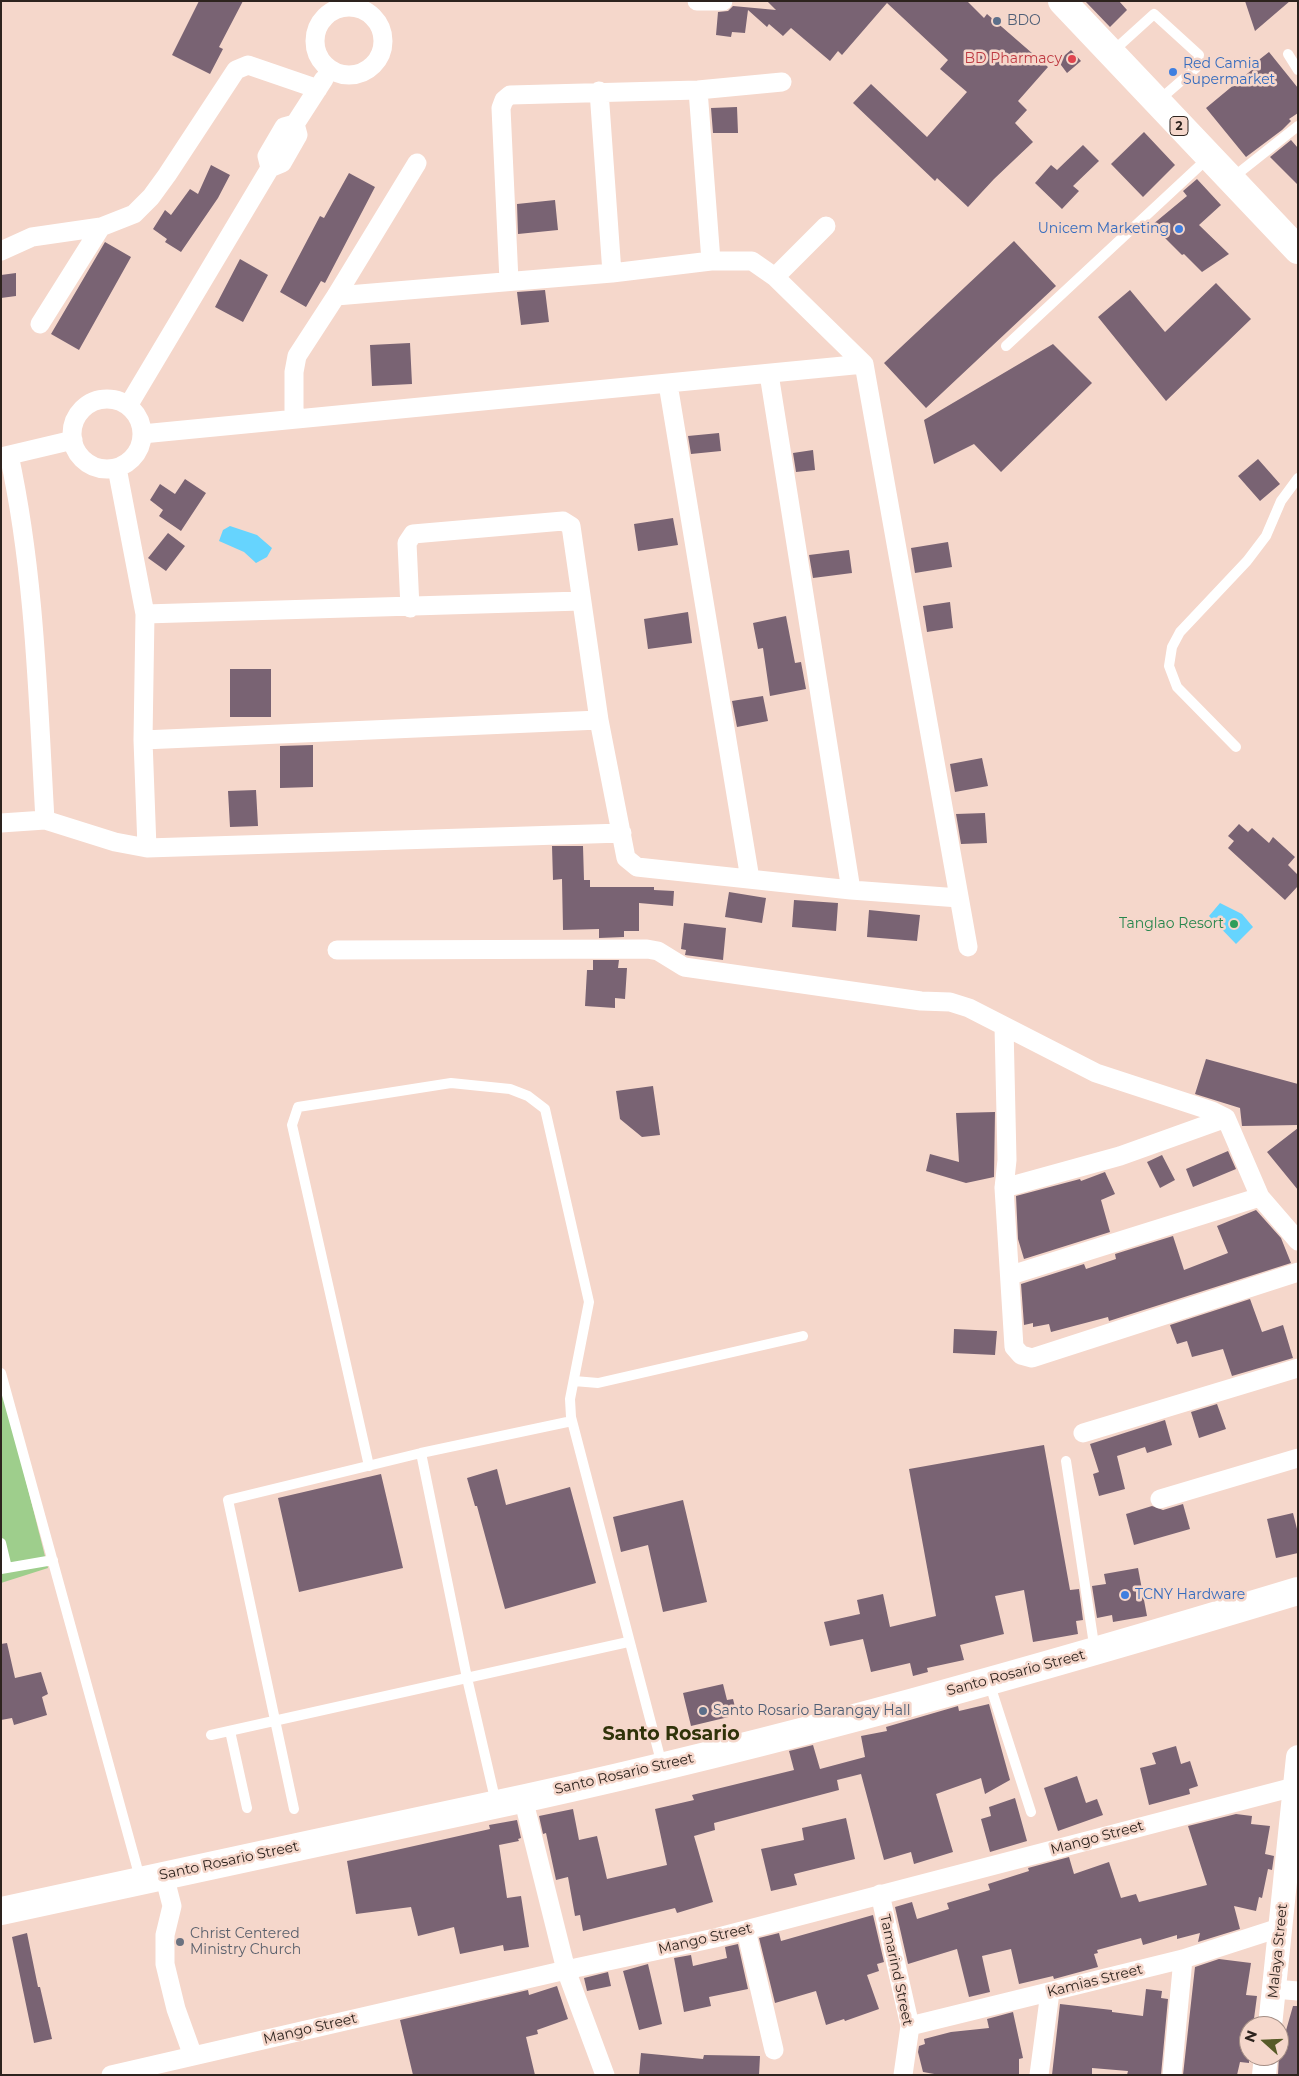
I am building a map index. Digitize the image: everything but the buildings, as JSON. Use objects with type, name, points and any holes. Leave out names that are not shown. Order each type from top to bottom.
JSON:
[{"type":"main road","name":"2","points":[[1062,1],[1208,158],[1298,250]]},
{"type":"main road","name":"Santo Rosario Street","points":[[1,1911],[523,1798],[662,1765],[1095,1652],[1298,1591]]},
{"type":"street","points":[[697,1],[723,1]]},
{"type":"street","points":[[345,7],[371,7],[381,29],[383,40],[378,60],[361,74],[340,75],[330,70],[321,62],[316,51],[314,40],[317,28],[324,18],[333,11],[345,7]]},
{"type":"street","points":[[1,251],[32,237],[101,227],[134,214],[151,197],[236,70],[241,66],[248,65],[318,89]]},
{"type":"street","points":[[128,406],[270,168],[266,156],[275,141],[284,127],[295,124],[330,70]]},
{"type":"street","points":[[509,281],[501,108],[504,100],[510,95],[598,91],[698,90],[782,82]]},
{"type":"street","points":[[698,90],[712,261]]},
{"type":"street","points":[[598,91],[612,273]]},
{"type":"street","points":[[294,419],[294,372],[297,356],[417,163]]},
{"type":"street","points":[[775,277],[826,226]]},
{"type":"street","points":[[40,324],[101,227]]},
{"type":"street","points":[[336,296],[612,273],[712,261],[752,261],[775,277],[864,364],[968,946]]},
{"type":"street","points":[[142,434],[864,364]]},
{"type":"street","points":[[769,374],[852,890]]},
{"type":"street","points":[[668,384],[750,879]]},
{"type":"street","points":[[106,399],[118,401],[128,406],[141,423],[142,434],[141,445],[127,463],[117,468],[106,469],[94,466],[84,460],[77,451],[73,440],[73,428],[77,417],[84,408],[106,399]]},
{"type":"street","points":[[45,820],[38,695],[21,510],[5,456],[73,440]]},
{"type":"street","points":[[117,468],[145,614],[143,740],[147,848]]},
{"type":"street","points":[[410,608],[407,543],[413,534],[563,521],[571,526],[599,720],[626,858],[637,867],[852,890],[959,898]]},
{"type":"street","points":[[145,614],[410,608],[581,601]]},
{"type":"street","points":[[143,740],[599,720]]},
{"type":"street","points":[[1,823],[45,820],[115,842],[147,848],[622,834]]},
{"type":"street","points":[[337,950],[647,949],[658,951],[684,967],[912,1000],[950,1002],[969,1008],[1096,1073],[1212,1110],[1226,1118],[1260,1197],[1298,1241]]},
{"type":"street","points":[[1004,1026],[1007,1160],[1004,1188],[1011,1275],[1014,1347],[1021,1355],[1032,1358],[1298,1272]]},
{"type":"street","points":[[1004,1188],[1120,1156],[1226,1118]]},
{"type":"street","points":[[1011,1275],[1260,1197]]},
{"type":"street","points":[[1083,1433],[1298,1368]]},
{"type":"street","points":[[1160,1499],[1298,1458]]},
{"type":"street","name":"Malaya Street","points":[[1271,2016],[1279,1928],[1292,1886],[1298,1757]]},
{"type":"street","name":"Mango Street","points":[[111,2075],[746,1930],[1297,1786]]},
{"type":"street","points":[[523,1798],[566,1970],[605,2075]]},
{"type":"street","points":[[152,1878],[172,1906],[165,1935],[165,1964],[176,2009],[194,2056]]},
{"type":"street","name":"Tamarind Street","points":[[880,1894],[910,2026],[903,2075]]},
{"type":"street","name":"Kamias Street","points":[[910,2026],[1183,1959],[1279,1928]]},
{"type":"street","points":[[746,1930],[774,2050]]},
{"type":"street","points":[[1172,2075],[1183,1959]]},
{"type":"street","points":[[1274,1989],[1298,1991]]},
{"type":"street","points":[[1039,2075],[1050,1992]]},
{"type":"lane","points":[[1111,54],[1154,14],[1199,55],[1196,68],[1157,102]]},
{"type":"lane","points":[[1288,54],[1298,70]]},
{"type":"lane","points":[[1230,180],[1298,126]]},
{"type":"lane","points":[[1006,346],[1208,158]]},
{"type":"lane","points":[[1236,747],[1177,687],[1169,666],[1172,648],[1180,632],[1252,555],[1266,536],[1281,500],[1298,478]]},
{"type":"lane","points":[[369,1466],[292,1124],[298,1107],[451,1083],[510,1089],[528,1096],[545,1109],[589,1302],[570,1399],[572,1421],[628,1642],[662,1765]]},
{"type":"lane","points":[[574,1381],[598,1383],[803,1336]]},
{"type":"lane","points":[[1,1373],[53,1560],[152,1878]]},
{"type":"lane","points":[[294,1809],[228,1500],[421,1453],[572,1421]]},
{"type":"lane","points":[[421,1453],[467,1678],[496,1803]]},
{"type":"lane","points":[[1066,1461],[1095,1652]]},
{"type":"lane","points":[[1,1543],[4,1568],[53,1560]]},
{"type":"lane","points":[[211,1735],[628,1642]]},
{"type":"lane","points":[[989,1680],[1031,1812]]},
{"type":"lane","points":[[230,1731],[247,1808]]},
{"type":"green space","points":[[1,1382],[48,1568],[1,1583]]},
{"type":"water","points":[[230,526],[257,535],[272,548],[267,557],[256,563],[244,552],[219,541],[223,530]]},
{"type":"water","name":"Tanglao Resort","points":[[1220,903],[1242,914],[1253,927],[1236,944],[1209,916]]},
{"type":"place","name":"BDO","points":[[997,21]]},
{"type":"place","name":"BD Pharmacy","points":[[1072,59]]},
{"type":"place","name":"Red Camia Supermarket","points":[[1173,72]]},
{"type":"place","name":"Unicem Marketing","points":[[1179,229]]},
{"type":"place","name":"Tanglao Resort","points":[[1234,924]]},
{"type":"place","name":"TCNY Hardware","points":[[1125,1595]]},
{"type":"place","name":"Santo Rosario Barangay Hall","points":[[703,1711]]},
{"type":"place","name":"Christ Centered Ministry Church","points":[[180,1942]]},
{"type":"district","name":"Santo Rosario","points":[[671,1734]]}]
